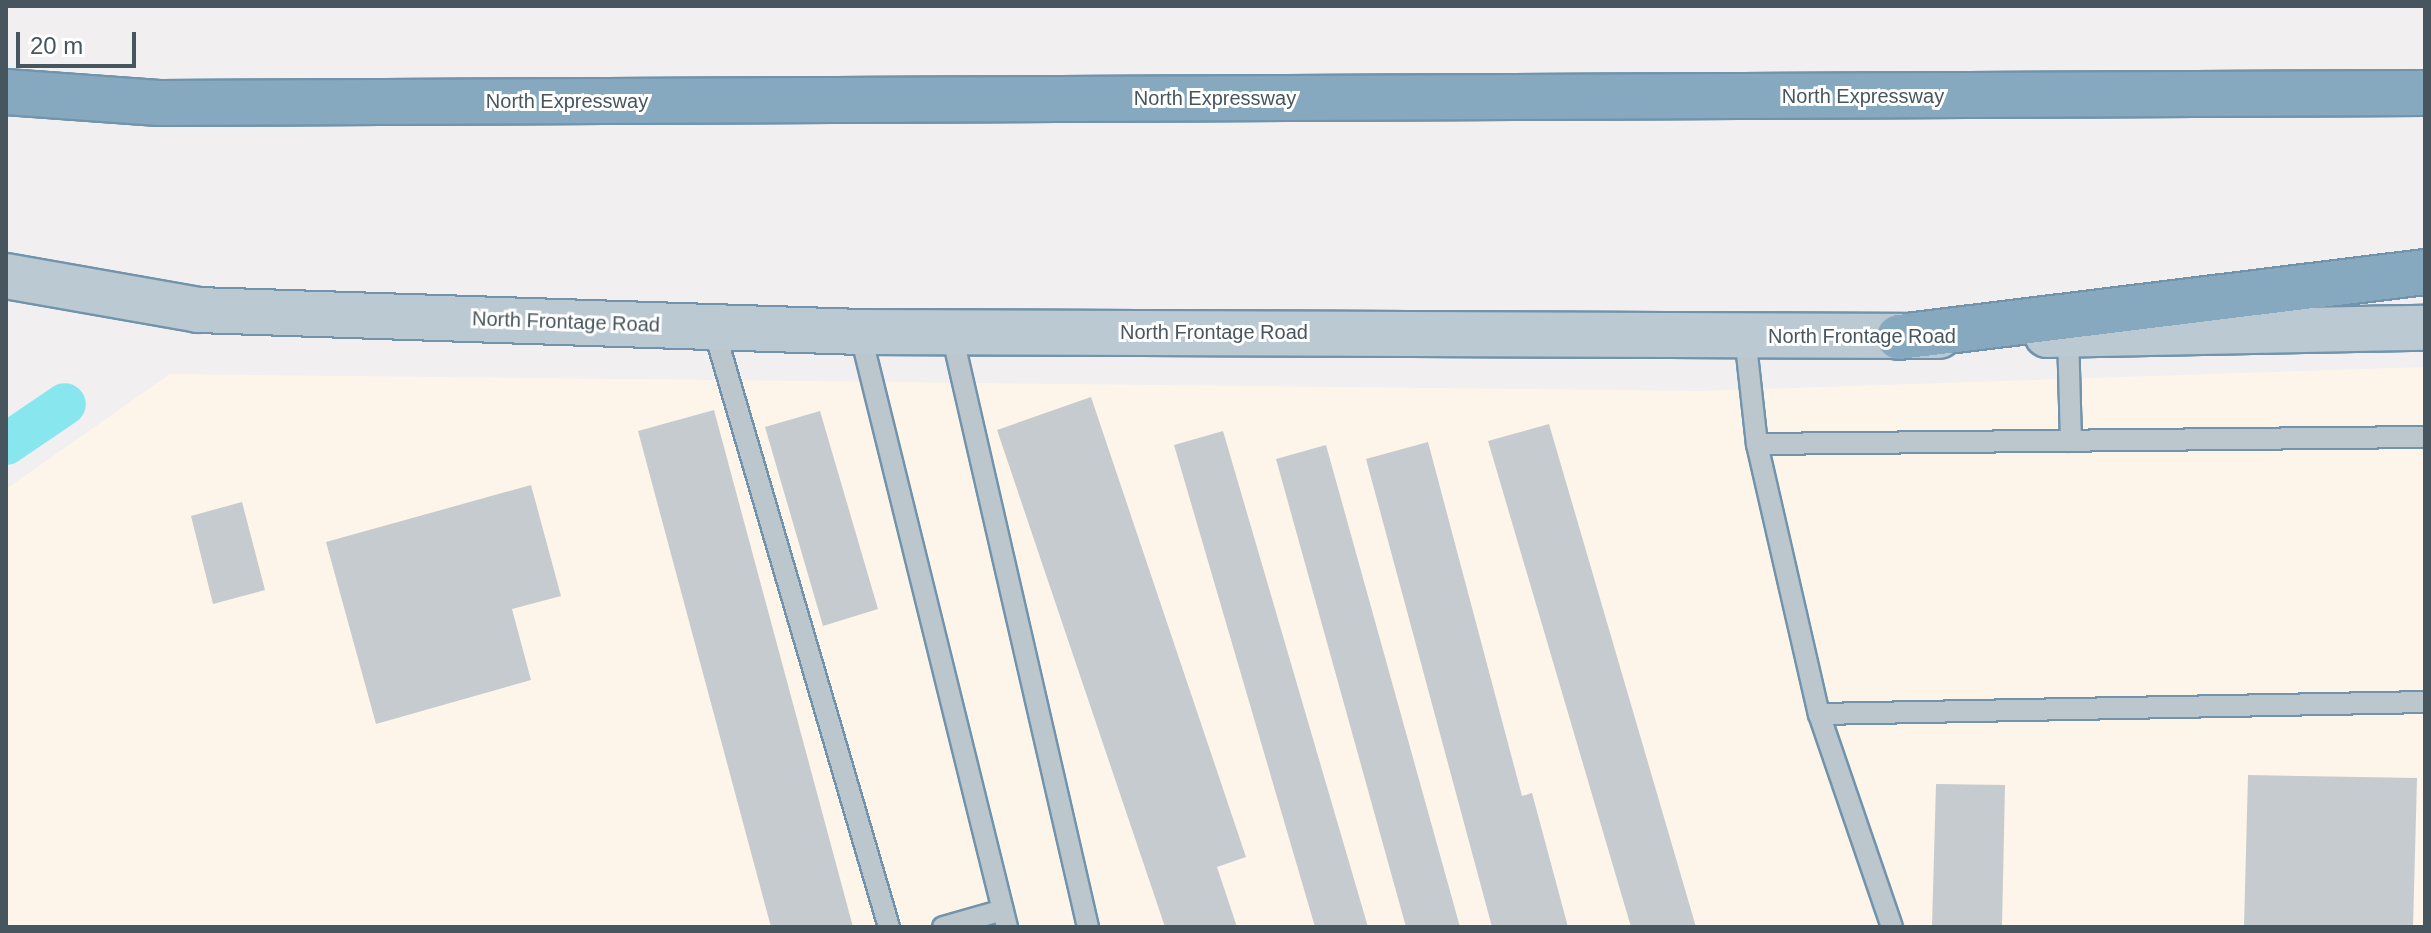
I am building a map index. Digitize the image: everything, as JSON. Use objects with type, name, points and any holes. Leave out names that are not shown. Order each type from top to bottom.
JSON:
[{"type":"highway","name":"North Expressway","points":[[6,92],[159,103],[2425,93]]},
{"type":"highway","points":[[1899,337],[2425,272]]},
{"type":"main road","name":"North Frontage Road","points":[[6,276],[198,310],[860,332],[951,330],[1899,337],[2425,328]]},
{"type":"lane","points":[[713,326],[889,927]]},
{"type":"lane","points":[[951,330],[1088,927]]},
{"type":"lane","points":[[860,332],[1005,918],[943,927]]},
{"type":"lane","points":[[2068,334],[2071,441]]},
{"type":"lane","points":[[1745,336],[1757,444],[1819,714],[1892,927]]},
{"type":"lane","points":[[1757,444],[2425,437]]},
{"type":"lane","points":[[1819,714],[2425,702]]},
{"type":"shaded area","points":[[2425,367],[2425,927],[6,927],[6,489],[170,374],[1700,391]]},
{"type":"building","points":[[1091,397],[1246,857],[1217,867],[1237,927],[1165,927],[997,430]]},
{"type":"building","points":[[714,410],[853,927],[771,927],[638,431]]},
{"type":"building","points":[[820,411],[878,609],[823,626],[765,427]]},
{"type":"building","points":[[1549,424],[1696,927],[1631,927],[1488,441]]},
{"type":"building","points":[[1223,431],[1368,927],[1315,927],[1174,445]]},
{"type":"building","points":[[1428,442],[1522,796],[1532,793],[1568,927],[1492,927],[1366,459]]},
{"type":"building","points":[[1326,445],[1460,927],[1406,927],[1276,459]]},
{"type":"building","points":[[531,485],[561,596],[512,609],[531,680],[376,724],[326,542]]},
{"type":"building","points":[[242,502],[265,590],[213,604],[191,516]]},
{"type":"building","points":[[2248,775],[2417,778],[2413,927],[2244,927]]},
{"type":"building","points":[[1936,784],[2005,785],[2002,927],[1932,927]]},
{"type":"waterway","points":[[6,444],[65,404]]}]
